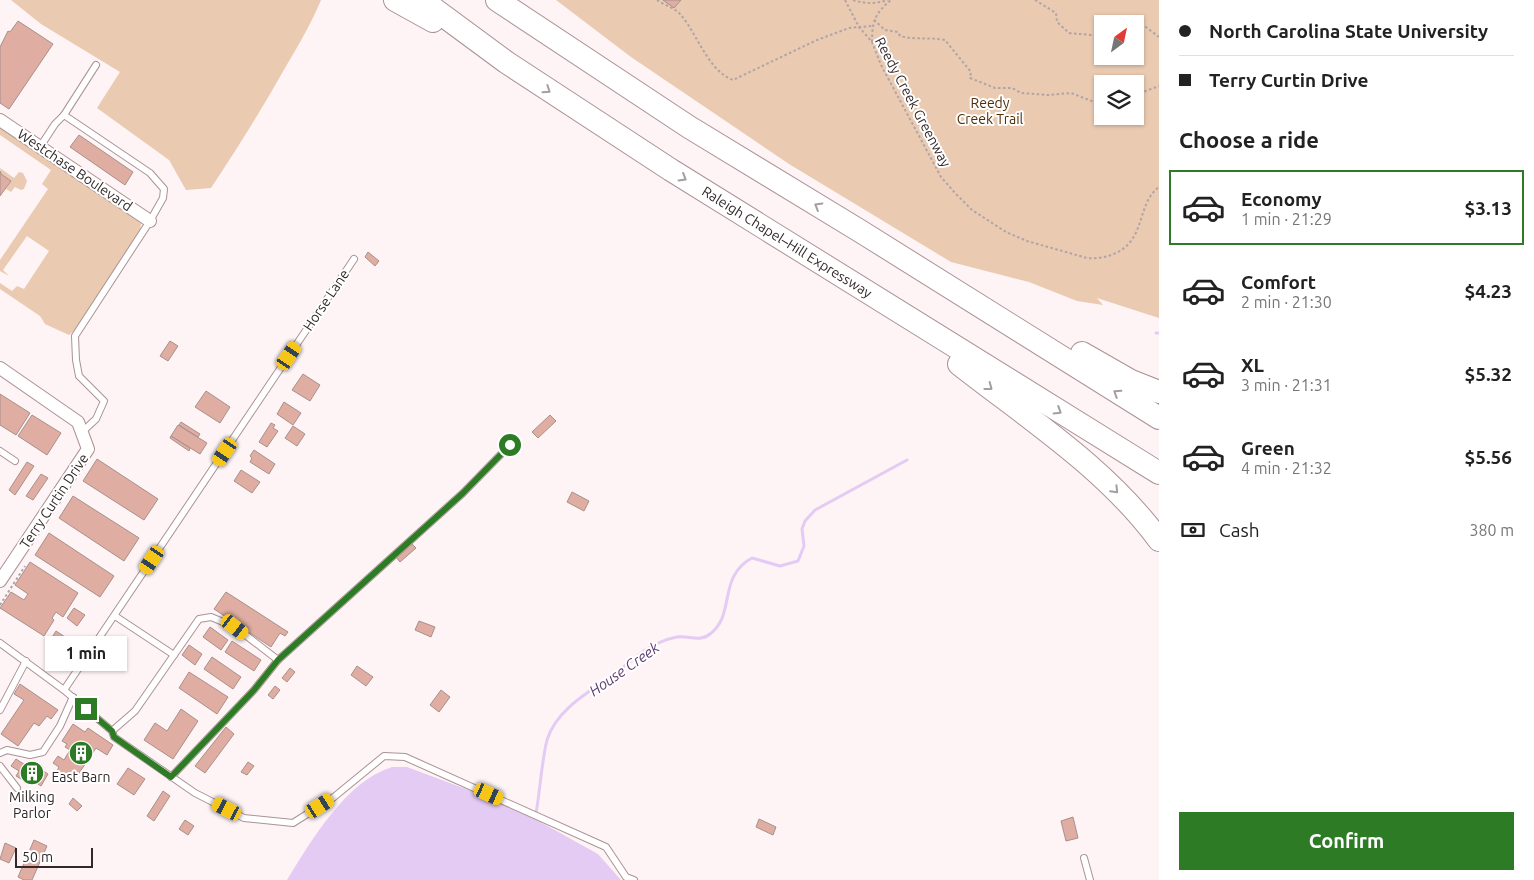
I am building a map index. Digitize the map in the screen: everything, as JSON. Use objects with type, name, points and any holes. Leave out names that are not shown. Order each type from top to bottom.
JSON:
[{"type":"highway","points":[[394,0],[506,62]]},
{"type":"highway","name":"Raleigh Chapel–Hill Expressway","points":[[422,0],[506,62],[663,165],[1159,473]]},
{"type":"highway","points":[[497,0],[689,127],[860,231],[1159,418]]},
{"type":"highway","points":[[521,0],[689,127]]},
{"type":"highway","points":[[860,231],[970,290],[1130,381],[1159,392]]},
{"type":"highway","points":[[868,293],[1061,441],[1110,485],[1159,540]]},
{"type":"street","name":"Westchase Boulevard","points":[[0,120],[150,221]]},
{"type":"street","name":"Terry Curtin Drive","points":[[0,368],[78,422],[88,449],[0,581]]},
{"type":"lane","points":[[40,147],[55,124],[64,115],[96,65]]},
{"type":"lane","points":[[64,115],[156,177],[164,189],[163,198],[150,221],[75,336],[79,376],[104,401],[96,419],[82,432]]},
{"type":"lane","name":"Horse Lane","points":[[64,690],[354,259]]},
{"type":"lane","points":[[171,777],[254,690],[278,660],[463,493],[510,445]]},
{"type":"lane","points":[[0,451],[15,462]]},
{"type":"lane","points":[[115,616],[174,655]]},
{"type":"lane","points":[[112,731],[135,711],[199,619],[211,616],[235,627],[278,660]]},
{"type":"lane","points":[[0,643],[73,697],[112,731],[114,737],[195,792],[244,818],[293,823],[334,797],[384,756],[405,756],[606,847],[626,877],[634,880]]},
{"type":"lane","points":[[0,710],[26,661]]},
{"type":"lane","points":[[0,753],[7,750],[30,755],[44,752],[60,726],[73,697]]},
{"type":"lane","points":[[0,766],[17,788]]},
{"type":"lane","points":[[1084,858],[1090,880]]},
{"type":"path","points":[[657,0],[679,13],[724,77],[732,80],[817,40],[848,28],[872,26]]},
{"type":"path","name":"Reedy Creek Greenway","points":[[845,0],[859,27],[872,42],[881,66],[941,178],[972,210],[1006,232],[1027,241],[1087,258],[1096,259],[1111,255],[1126,247],[1135,236],[1149,198],[1159,188]]},
{"type":"path","points":[[854,0],[864,3],[876,3],[889,0]]},
{"type":"path","points":[[872,42],[874,20],[880,9],[889,0]]},
{"type":"path","points":[[1035,0],[1056,13],[1057,22],[1068,32],[1094,35]]},
{"type":"path","points":[[874,20],[885,30],[898,32],[900,36],[913,39],[926,37],[944,40],[971,72],[970,78],[995,88],[1012,88],[1021,93],[1048,95],[1071,93],[1094,101]]},
{"type":"path","points":[[1144,26],[1159,37]]},
{"type":"path","points":[[1144,92],[1159,86]]},
{"type":"green space","points":[[11,0],[321,0],[304,35],[267,99],[211,188],[186,190],[169,160],[97,108],[120,72],[41,24]]},
{"type":"green space","name":"Reedy Creek Trail","points":[[556,0],[1159,0],[1159,318],[1097,298],[1103,305],[1077,301],[1029,282],[951,262],[789,164],[631,57]]},
{"type":"green space","points":[[0,125],[138,220],[141,224],[140,231],[76,329],[69,335],[45,324],[40,316],[0,289],[0,283],[12,291],[17,286],[24,289],[49,251],[27,236],[3,270],[9,276],[0,271],[0,260],[48,189],[42,184],[51,170],[0,135]]},
{"type":"green space","points":[[0,168],[14,178],[19,172],[23,173],[27,181],[24,189],[21,190],[15,187],[11,192],[6,189],[11,181],[1,174]]},
{"type":"shaded area","points":[[392,767],[407,767],[482,795],[535,819],[598,854],[621,880],[287,880],[331,814],[360,785],[375,774]]},
{"type":"building","points":[[663,0],[681,0],[674,8]]},
{"type":"building","points":[[18,21],[53,44],[9,109],[0,103],[0,47],[8,31],[10,32]]},
{"type":"building","points":[[79,135],[133,172],[125,185],[70,147]]},
{"type":"building","points":[[0,171],[1,174],[11,181],[0,196]]},
{"type":"building","points":[[368,252],[379,261],[375,266],[365,257]]},
{"type":"building","points":[[170,341],[178,346],[168,361],[160,356]]},
{"type":"building","points":[[303,374],[320,385],[310,401],[292,390]]},
{"type":"building","points":[[206,391],[230,407],[220,423],[195,407]]},
{"type":"building","points":[[0,394],[30,413],[16,435],[0,425]]},
{"type":"building","points":[[284,402],[301,413],[293,425],[277,414]]},
{"type":"building","points":[[32,415],[61,433],[47,455],[18,436]]},
{"type":"building","points":[[550,415],[556,421],[538,438],[532,432]]},
{"type":"building","points":[[181,422],[200,434],[198,437],[179,425]]},
{"type":"building","points":[[271,423],[275,425],[273,428],[278,431],[267,447],[259,442]]},
{"type":"building","points":[[178,425],[207,443],[200,454],[171,436]]},
{"type":"building","points":[[293,426],[305,434],[297,446],[285,438]]},
{"type":"building","points":[[171,436],[190,448],[189,451],[170,438]]},
{"type":"building","points":[[254,450],[275,464],[269,474],[250,462],[252,458],[250,456]]},
{"type":"building","points":[[97,459],[158,499],[144,520],[83,481]]},
{"type":"building","points":[[27,462],[34,466],[15,495],[9,490]]},
{"type":"building","points":[[241,470],[260,482],[252,493],[234,481]]},
{"type":"building","points":[[41,474],[48,478],[33,500],[26,496]]},
{"type":"building","points":[[572,492],[589,501],[584,511],[567,502]]},
{"type":"building","points":[[73,496],[139,538],[124,561],[59,518]]},
{"type":"building","points":[[49,533],[114,576],[100,597],[35,555]]},
{"type":"building","points":[[410,542],[416,548],[400,562],[395,556]]},
{"type":"building","points":[[30,562],[78,593],[63,617],[56,612],[52,618],[54,620],[44,636],[0,608],[11,592],[24,600],[28,594],[15,585]]},
{"type":"building","points":[[226,592],[288,632],[285,636],[280,633],[271,647],[214,609]]},
{"type":"building","points":[[74,608],[85,615],[77,626],[67,618]]},
{"type":"building","points":[[419,621],[435,627],[431,637],[415,630]]},
{"type":"building","points":[[210,627],[228,640],[221,650],[203,637]]},
{"type":"building","points":[[56,631],[65,637],[61,645],[51,639]]},
{"type":"building","points":[[232,641],[261,660],[254,671],[225,652]]},
{"type":"building","points":[[189,645],[202,654],[195,665],[182,655]]},
{"type":"building","points":[[212,657],[241,677],[233,689],[204,669]]},
{"type":"building","points":[[357,666],[373,677],[366,686],[351,675]]},
{"type":"building","points":[[290,668],[295,672],[287,682],[282,678]]},
{"type":"building","points":[[189,672],[228,697],[217,714],[179,688]]},
{"type":"building","points":[[20,684],[58,710],[51,719],[47,716],[39,726],[34,723],[18,746],[1,734],[24,700],[14,694]]},
{"type":"building","points":[[275,686],[280,690],[273,699],[268,695]]},
{"type":"building","points":[[441,690],[450,697],[439,712],[430,705]]},
{"type":"building","points":[[181,709],[198,721],[173,759],[144,740],[155,723],[167,731]]},
{"type":"building","name":"East Barn","points":[[73,724],[85,732],[88,728],[113,745],[107,755],[96,748],[73,782],[57,771],[59,767],[53,763],[58,756],[64,760],[70,750],[65,747],[67,744],[62,741]]},
{"type":"building","points":[[226,727],[234,734],[205,773],[195,766]]},
{"type":"building","name":"Milking Parlor","points":[[16,759],[33,770],[36,766],[48,774],[41,786],[32,780],[30,784],[16,776],[19,771],[11,766]]},
{"type":"building","points":[[248,762],[254,766],[247,775],[241,772]]},
{"type":"building","points":[[128,768],[145,779],[134,795],[117,784]]},
{"type":"building","points":[[163,791],[170,796],[154,821],[147,816]]},
{"type":"building","points":[[73,798],[82,806],[77,811],[69,804]]},
{"type":"building","points":[[1073,817],[1078,838],[1066,841],[1061,821]]},
{"type":"building","points":[[759,819],[776,827],[773,835],[756,827]]},
{"type":"building","points":[[185,820],[194,826],[188,835],[179,829]]},
{"type":"building","points":[[34,840],[47,846],[32,880],[24,880],[18,877]]},
{"type":"building","points":[[5,843],[16,848],[9,863],[0,859]]},
{"type":"waterway","name":"House Creek","points":[[535,819],[547,740],[558,719],[566,710],[586,693],[651,647],[675,637],[706,637],[718,626],[723,617],[730,585],[734,575],[741,566],[752,558],[780,566],[798,561],[804,546],[802,529],[805,521],[815,510],[907,460]]},
{"type":"place","name":"East Barn","points":[[81,753]]},
{"type":"place","name":"Milking Parlor","points":[[32,773]]},
{"type":"route","points":[[86,709],[112,731],[114,737],[171,777],[254,690],[278,660],[463,493],[510,445]]}]
